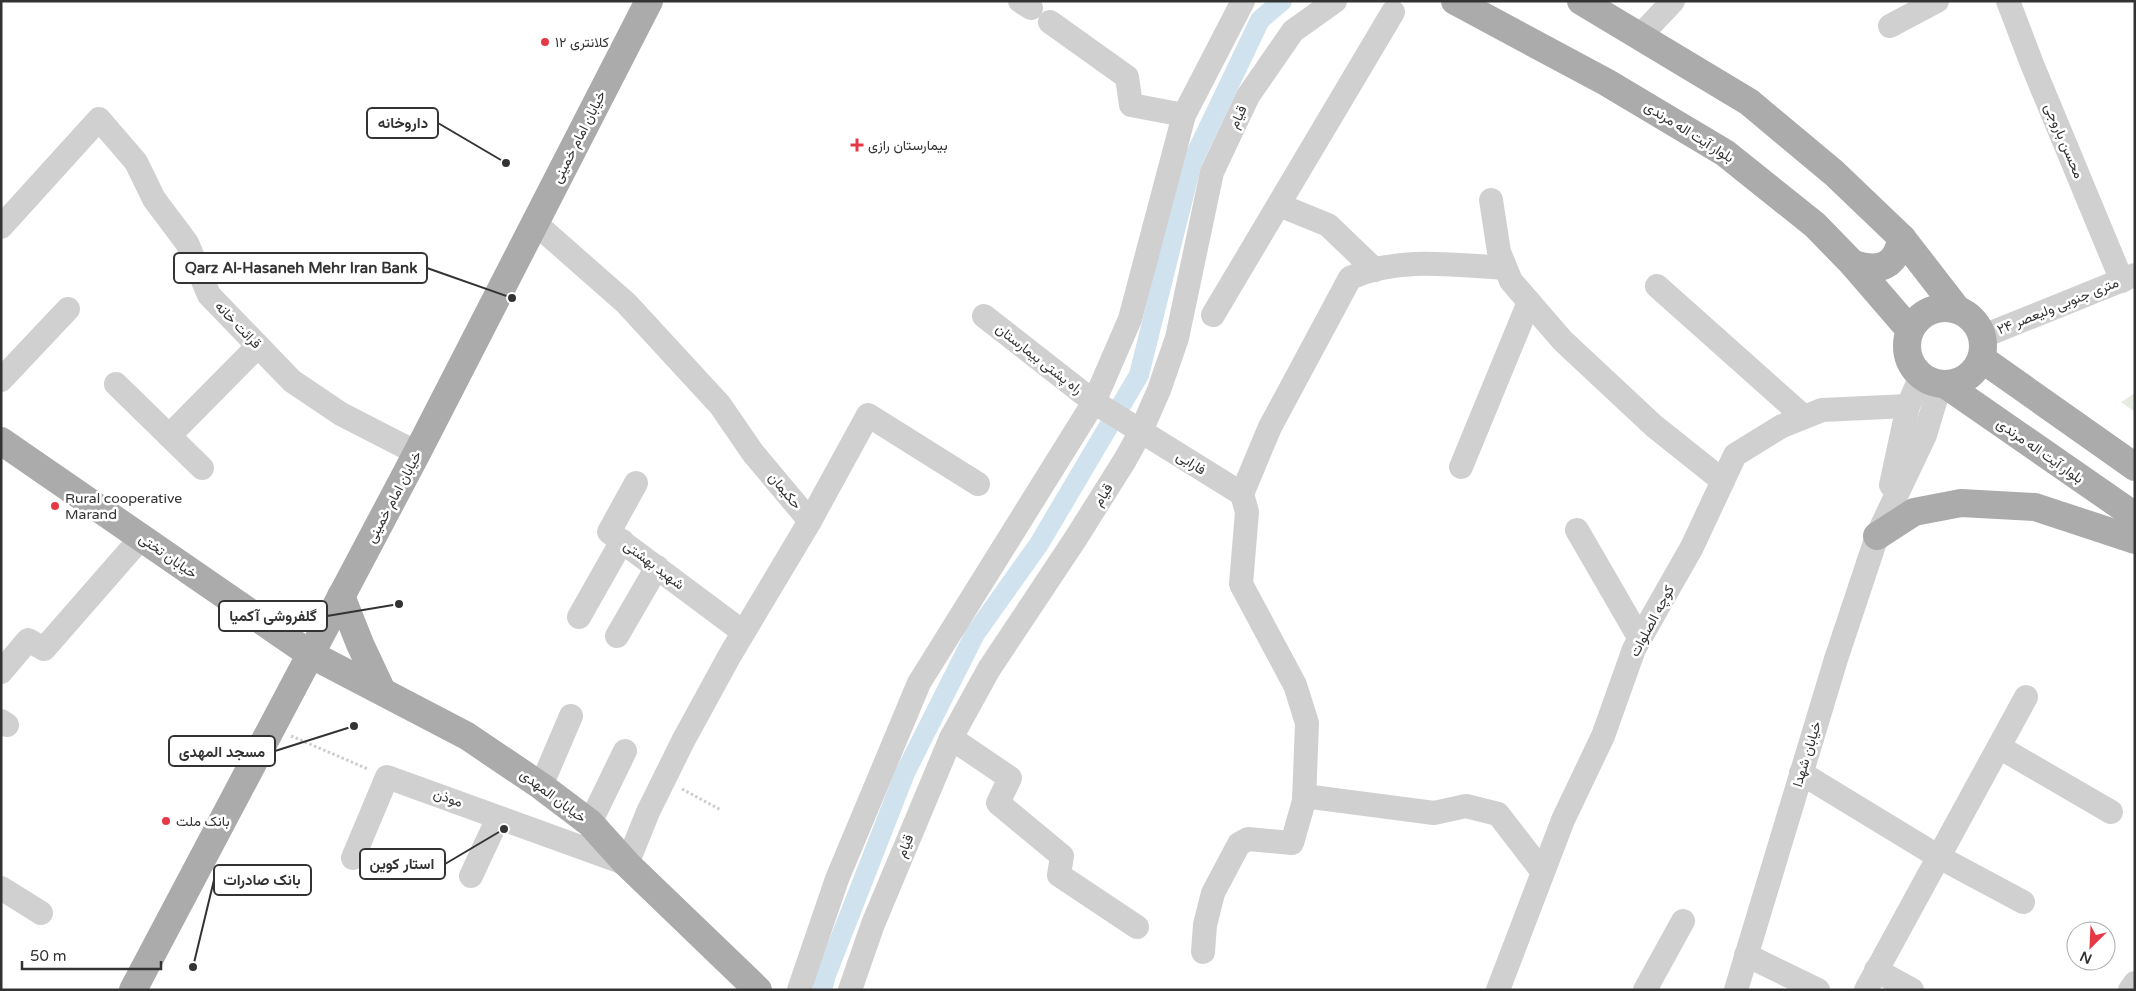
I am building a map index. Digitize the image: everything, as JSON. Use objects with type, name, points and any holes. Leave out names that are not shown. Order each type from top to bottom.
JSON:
[{"type":"main road","name":"خیابان امام خمینی","points":[[132,990],[417,453],[649,1]]},
{"type":"main road","name":"بلوار آیت اله مرندی","points":[[1455,1],[1606,82],[1725,153],[1815,225],[1853,264],[1910,330]]},
{"type":"main road","points":[[1582,1],[1749,102],[1834,174],[1902,238],[1957,310]]},
{"type":"main road","points":[[1853,264],[1866,268],[1882,267],[1892,260],[1898,252],[1902,238]]},
{"type":"main road","points":[[1946,308],[1957,310],[1968,315],[1982,333],[1982,348],[1977,369],[1959,383],[1935,382],[1912,367],[1908,355],[1907,342],[1910,330],[1916,320],[1930,311],[1946,308]]},
{"type":"main road","points":[[1982,348],[2035,398],[2135,467]]},
{"type":"main road","name":"بلوار آیت اله مرندی","points":[[1935,382],[2007,428],[2135,516]]},
{"type":"main road","points":[[2007,428],[2004,416],[2008,404],[2012,400],[2023,396],[2035,398]]},
{"type":"main road","name":"خیابان تختی","points":[[1,441],[310,654]]},
{"type":"main road","points":[[1880,528],[1914,512],[1961,503],[2035,507],[2135,540]]},
{"type":"main road","points":[[341,596],[360,644],[382,691]]},
{"type":"main road","name":"خیابان المهدی","points":[[310,654],[467,736],[541,786],[590,824],[627,864],[758,990]]},
{"type":"street","points":[[799,990],[837,879],[919,682],[1094,402],[1130,319],[1184,115],[1243,1]]},
{"type":"street","name":"قیام","points":[[850,990],[873,924],[951,738],[989,669],[1076,538],[1141,432],[1178,338],[1212,172],[1248,96],[1293,31],[1335,1]]},
{"type":"street","points":[[1641,36],[1673,1]]},
{"type":"street","points":[[1890,26],[1937,1]]},
{"type":"street","name":"محسن باروجی","points":[[2008,1],[2032,64],[2128,278]]},
{"type":"street","points":[[1034,10],[1127,77],[1131,105],[1184,115]]},
{"type":"street","points":[[1213,315],[1393,12]]},
{"type":"street","name":"قرائت خانه","points":[[1,227],[98,119],[136,162],[154,199],[187,243],[209,295],[292,381],[341,414],[417,453]]},
{"type":"street","points":[[1491,200],[1498,252],[1511,281],[1563,342],[1654,426],[1723,481]]},
{"type":"street","points":[[1279,205],[1328,226],[1375,270]]},
{"type":"street","name":"حکیمان","points":[[535,223],[626,303],[720,406],[753,453],[810,521],[743,632],[683,741],[648,812],[627,864]]},
{"type":"street","points":[[1203,952],[1205,925],[1213,893],[1239,844],[1248,839],[1292,843],[1304,796],[1307,723],[1295,685],[1241,584],[1246,512],[1242,494],[1270,427],[1350,278],[1375,270],[1417,263],[1505,268]]},
{"type":"street","name":"۲۴ متری جنوبی ولیعصر","points":[[1982,348],[2128,278]]},
{"type":"street","points":[[1658,286],[1804,417]]},
{"type":"street","points":[[1461,467],[1529,302]]},
{"type":"street","points":[[1,380],[68,309]]},
{"type":"street","name":"راه پشتی بیمارستان","points":[[984,316],[1094,402],[1141,432]]},
{"type":"street","points":[[169,436],[258,346]]},
{"type":"street","name":"خیابان شهدا","points":[[1736,990],[1836,659],[1880,528],[1908,406],[1935,382]]},
{"type":"street","name":"خیابان شهدا","points":[[1880,528],[1925,435],[1935,382]]},
{"type":"street","points":[[116,384],[202,468]]},
{"type":"street","name":"کوچه الصلوات","points":[[1498,990],[1563,820],[1603,736],[1634,649],[1692,547],[1735,455],[1782,426],[1822,410],[1908,406]]},
{"type":"street","points":[[810,521],[868,415],[978,484]]},
{"type":"street","name":"فارابی","points":[[1141,432],[1242,494]]},
{"type":"street","name":"شهید بهشتی","points":[[636,483],[609,532],[743,632]]},
{"type":"street","points":[[1577,530],[1640,639]]},
{"type":"street","points":[[1,672],[28,640],[44,649],[141,538]]},
{"type":"street","points":[[579,617],[622,542]]},
{"type":"street","points":[[617,636],[657,567]]},
{"type":"street","points":[[1912,990],[1871,980],[2026,696]]},
{"type":"street","points":[[541,786],[571,716]]},
{"type":"street","points":[[951,738],[1010,778],[998,803],[1062,856],[1059,875],[1137,927]]},
{"type":"street","points":[[1999,747],[2111,812]]},
{"type":"street","points":[[590,824],[625,751]]},
{"type":"street","points":[[1802,773],[1938,857],[2024,902]]},
{"type":"street","points":[[353,858],[387,777]]},
{"type":"street","name":"موذن","points":[[387,777],[627,864]]},
{"type":"street","points":[[1304,796],[1434,813],[1466,806],[1498,814],[1542,871]]},
{"type":"street","points":[[471,876],[498,818]]},
{"type":"street","points":[[1,888],[41,913]]},
{"type":"street","points":[[1645,990],[1683,921]]},
{"type":"street","points":[[1746,955],[1818,990]]},
{"type":"street","points":[[2130,990],[2135,983]]},
{"type":"path","points":[[271,728],[387,777]]},
{"type":"path","points":[[664,779],[721,810]]},
{"type":"shaded area","points":[[2135,393],[2135,412],[2121,402]]},
{"type":"waterway","points":[[822,990],[826,975],[905,773],[975,634],[1039,544],[1139,375],[1192,162],[1260,20],[1282,1]]},
{"type":"place","name":"کلانتری ۱۲","points":[[545,42]]},
{"type":"place","name":"بیمارستان رازی","points":[[857,145]]},
{"type":"place","name":"داروخانه","points":[[506,163]]},
{"type":"place","name":"Qarz Al-Hasaneh Mehr Iran Bank","points":[[512,298]]},
{"type":"place","name":"Rural cooperative Marand","points":[[55,506]]},
{"type":"place","name":"گلفروشی آکمیا","points":[[399,604]]},
{"type":"place","name":"مسجد المهدی","points":[[354,726]]},
{"type":"place","name":"بانک ملت","points":[[166,821]]},
{"type":"place","name":"استار کوین","points":[[504,829]]},
{"type":"place","name":"بانک صادرات","points":[[193,967]]}]
